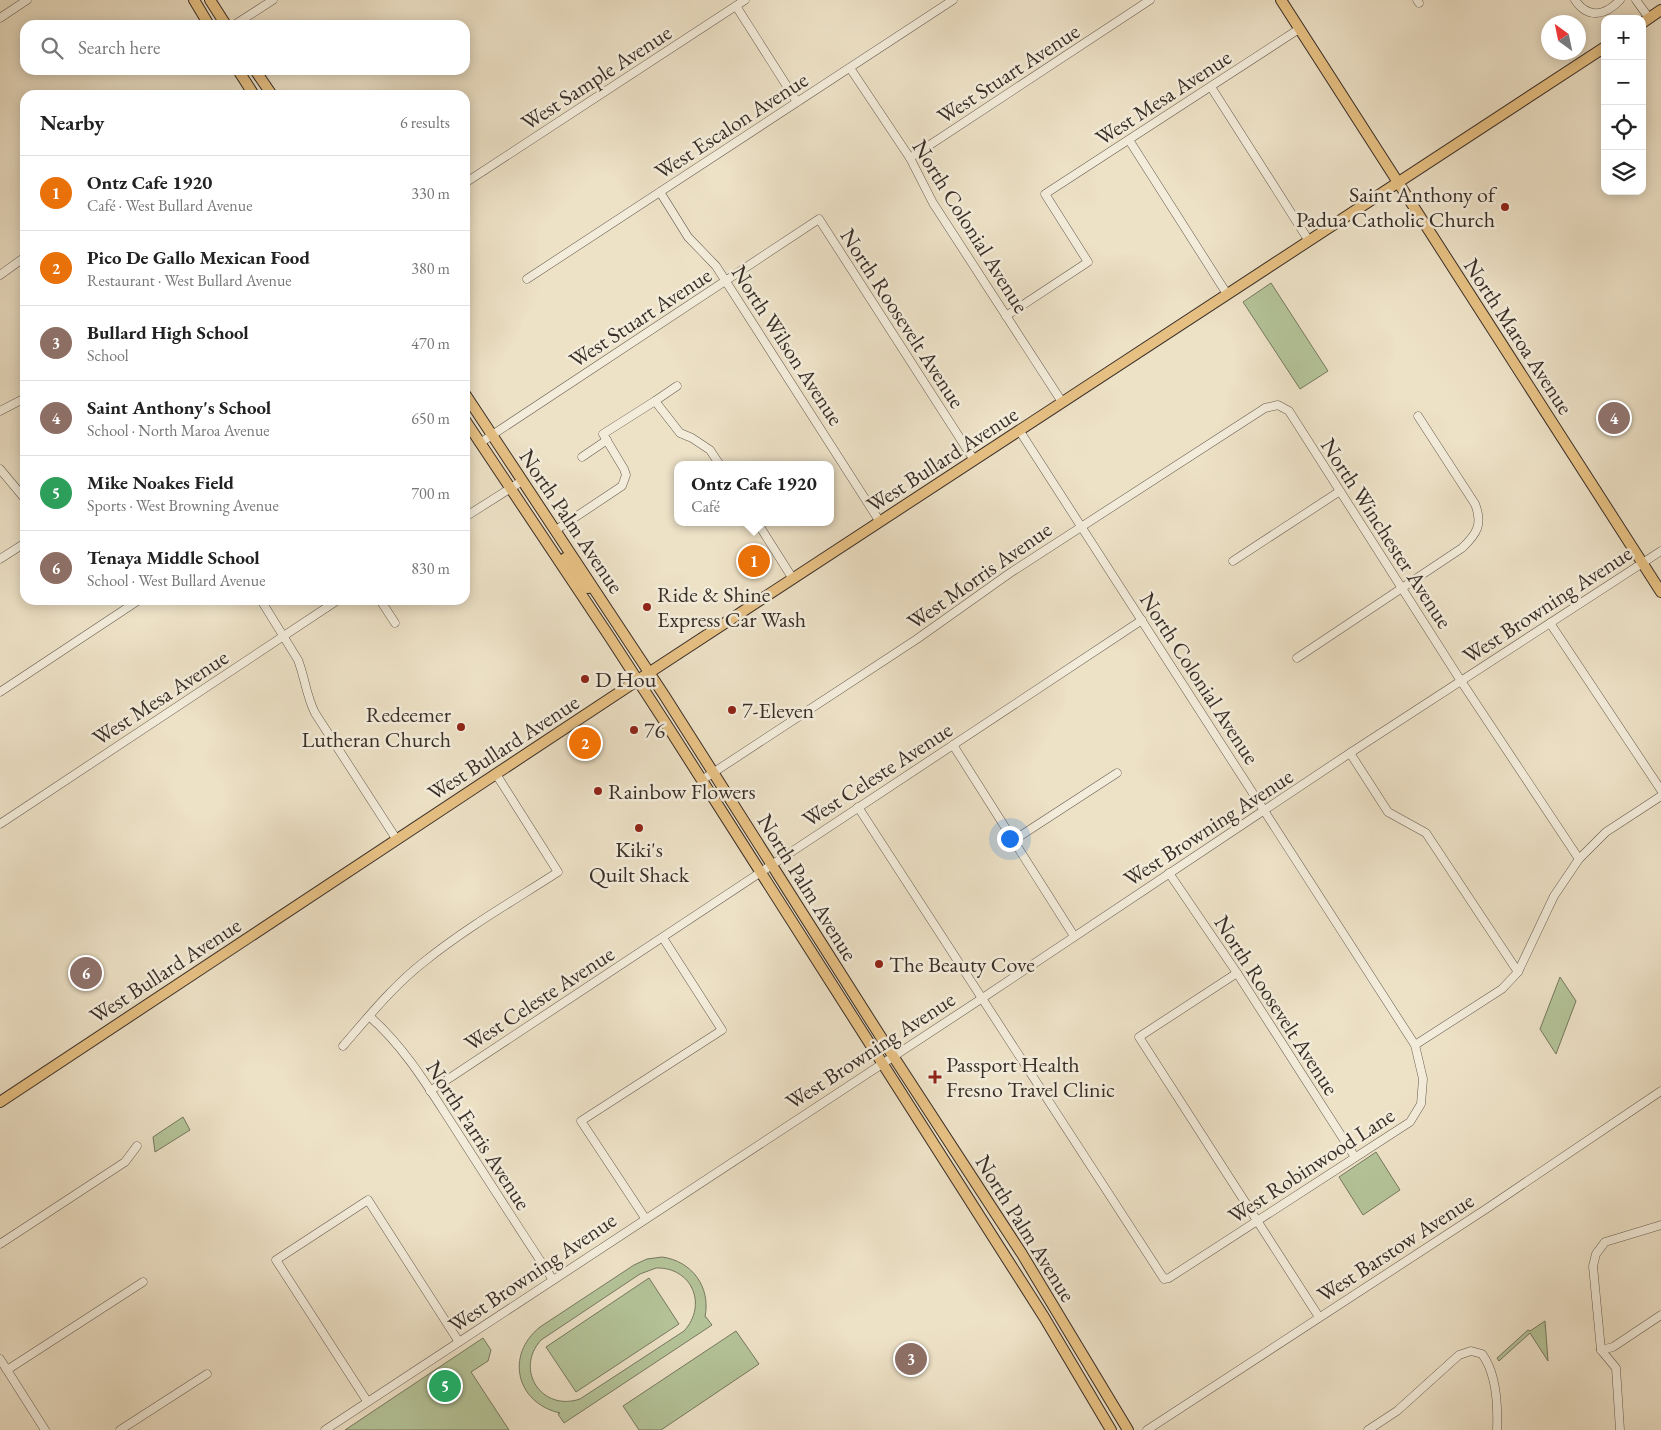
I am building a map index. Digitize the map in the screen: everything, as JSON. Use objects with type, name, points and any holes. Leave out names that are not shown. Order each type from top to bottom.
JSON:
[{"type":"main road","points":[[194,0],[207,20]]},
{"type":"main road","points":[[210,0],[223,20]]},
{"type":"main road","name":"North Maroa Avenue","points":[[1281,0],[1661,592]]},
{"type":"main road","points":[[1646,20],[1661,10]]},
{"type":"main road","name":"West Bullard Avenue","points":[[0,1102],[638,680],[1601,50]]},
{"type":"main road","points":[[241,75],[251,90]]},
{"type":"main road","points":[[259,75],[269,90]]},
{"type":"main road","name":"North Palm Avenue","points":[[470,402],[650,673],[893,1056],[1038,1279],[1128,1430]]},
{"type":"main road","name":"North Palm Avenue","points":[[470,428],[638,680],[702,780],[992,1234],[1111,1430]]},
{"type":"main road","points":[[538,531],[560,552],[584,586],[589,589],[594,588]]},
{"type":"main road","points":[[992,1234],[1004,1226]]},
{"type":"street","points":[[0,18],[27,0]]},
{"type":"street","points":[[242,20],[272,0]]},
{"type":"street","name":"West Sample Avenue","points":[[470,180],[745,0]]},
{"type":"street","name":"West Escalon Avenue","points":[[527,279],[953,0]]},
{"type":"street","name":"West Stuart Avenue","points":[[910,158],[1150,0]]},
{"type":"street","points":[[1575,0],[1579,6],[1588,12],[1598,14],[1606,12],[1620,0]]},
{"type":"street","points":[[1636,0],[1644,15]]},
{"type":"street","points":[[736,6],[797,102]]},
{"type":"street","name":"West Mesa Avenue","points":[[1006,316],[1088,262],[1045,194],[1299,29]]},
{"type":"street","name":"North Colonial Avenue","points":[[850,68],[910,158],[934,203],[1062,402]]},
{"type":"street","points":[[1211,87],[1309,241]]},
{"type":"street","points":[[1129,140],[1227,294]]},
{"type":"street","name":"North Wilson Avenue","points":[[660,192],[688,237],[710,258],[726,281],[880,522]]},
{"type":"street","name":"West Stuart Avenue","points":[[480,443],[819,220]]},
{"type":"street","name":"North Roosevelt Avenue","points":[[819,220],[974,460]]},
{"type":"street","points":[[0,275],[20,261]]},
{"type":"street","points":[[556,530],[622,486],[625,481],[624,469],[604,434],[677,386]]},
{"type":"street","points":[[655,400],[680,433],[692,438],[710,450],[717,461]]},
{"type":"street","points":[[0,411],[20,401]]},
{"type":"street","name":"North Winchester Avenue","points":[[1278,405],[1288,411],[1460,681],[1579,859]]},
{"type":"street","name":"West Morris Avenue","points":[[702,780],[909,645],[1010,573],[1081,526],[1265,408],[1278,405]]},
{"type":"street","points":[[1297,658],[1462,548],[1473,537],[1479,523],[1479,514],[1475,504],[1418,416]]},
{"type":"street","name":"North Colonial Avenue","points":[[1020,430],[1414,1045]]},
{"type":"street","points":[[582,457],[607,440]]},
{"type":"street","points":[[0,470],[20,493]]},
{"type":"street","points":[[470,515],[522,480]]},
{"type":"street","points":[[1233,561],[1340,492]]},
{"type":"street","points":[[760,526],[793,579]]},
{"type":"street","points":[[0,559],[20,546]]},
{"type":"street","name":"West Browning Avenue","points":[[325,1430],[882,1062],[981,999],[1350,753],[1661,551]]},
{"type":"street","points":[[0,692],[131,605]]},
{"type":"street","points":[[263,605],[298,660],[306,690],[315,713],[397,840]]},
{"type":"street","name":"West Mesa Avenue","points":[[0,824],[330,605]]},
{"type":"street","points":[[383,605],[395,623]]},
{"type":"street","name":"West Celeste Avenue","points":[[430,1091],[1142,620]]},
{"type":"street","points":[[1550,623],[1661,790]]},
{"type":"street","points":[[953,745],[1074,936]]},
{"type":"street","points":[[1350,753],[1388,812],[1426,833],[1518,972]]},
{"type":"street","points":[[1014,840],[1117,773]]},
{"type":"street","points":[[343,1046],[394,988],[424,961],[558,872],[496,774]]},
{"type":"street","points":[[1414,1045],[1502,989],[1518,972],[1554,896],[1579,859],[1606,832],[1661,796]]},
{"type":"street","points":[[858,807],[981,999]]},
{"type":"street","name":"North Roosevelt Avenue","points":[[1169,874],[1237,973],[1355,1157]]},
{"type":"street","points":[[645,1218],[581,1122],[722,1030],[663,938]]},
{"type":"street","points":[[1237,973],[1140,1036],[1319,1317]]},
{"type":"street","name":"West Robinwood Lane","points":[[981,999],[1164,1279],[1169,1278],[1410,1122],[1421,1104],[1424,1079],[1414,1045]]},
{"type":"street","name":"North Farris Avenue","points":[[369,1016],[397,1043],[553,1280]]},
{"type":"street","name":"West Barstow Avenue","points":[[1147,1430],[1486,1209],[1661,1091]]},
{"type":"street","points":[[0,1244],[125,1162],[137,1146]]},
{"type":"street","points":[[367,1401],[276,1260],[368,1200],[459,1342]]},
{"type":"street","points":[[1620,1430],[1616,1368],[1601,1350],[1593,1266],[1596,1254],[1604,1242],[1661,1226]]},
{"type":"street","points":[[7,1370],[143,1282]]},
{"type":"street","points":[[1601,1350],[1613,1347],[1661,1315]]},
{"type":"street","points":[[1368,1430],[1397,1411],[1459,1355],[1471,1351],[1482,1354],[1488,1365],[1495,1392],[1497,1430]]},
{"type":"street","points":[[0,1359],[46,1430]]},
{"type":"street","points":[[120,1430],[207,1374]]},
{"type":"green space","points":[[1271,283],[1328,371],[1300,389],[1243,302]]},
{"type":"green space","points":[[1560,977],[1576,1001],[1556,1054],[1540,1029]]},
{"type":"green space","points":[[183,1117],[190,1130],[155,1152],[153,1137]]},
{"type":"green space","points":[[1376,1152],[1400,1190],[1363,1215],[1339,1177]]},
{"type":"green space","points":[[662,1257],[673,1259],[697,1277],[705,1296],[705,1317],[712,1325],[564,1423],[558,1414],[560,1413],[545,1408],[533,1399],[525,1389],[520,1377],[519,1364],[522,1351],[529,1338],[540,1327],[634,1265],[647,1259]],"holes":[[[656,1268],[669,1269],[687,1281],[695,1299],[695,1310],[691,1321],[684,1331],[580,1399],[566,1401],[554,1399],[544,1394],[536,1386],[531,1375],[530,1364],[533,1352],[541,1340],[640,1274]]]},
{"type":"green space","points":[[649,1278],[679,1324],[576,1392],[546,1347]]},
{"type":"green space","points":[[1545,1321],[1548,1361],[1530,1333],[1499,1361],[1497,1358],[1528,1330],[1530,1331]]},
{"type":"green space","points":[[736,1331],[759,1364],[661,1430],[639,1430],[623,1406]]},
{"type":"green space","points":[[483,1338],[491,1350],[488,1361],[471,1372],[509,1430],[345,1430]]},
{"type":"place","name":"Saint Anthony of Padua Catholic Church","points":[[1505,207]]},
{"type":"place","name":"Saint Anthony's School","points":[[1614,418]]},
{"type":"place","name":"Ontz Cafe 1920","points":[[754,561]]},
{"type":"place","name":"Ride & Shine Express Car Wash","points":[[647,607]]},
{"type":"place","name":"D Hou","points":[[585,679]]},
{"type":"place","name":"7-Eleven","points":[[732,710]]},
{"type":"place","name":"Redeemer Lutheran Church","points":[[461,727]]},
{"type":"place","name":"76","points":[[634,730]]},
{"type":"place","name":"Pico De Gallo Mexican Food","points":[[585,743]]},
{"type":"place","name":"Rainbow Flowers","points":[[598,791]]},
{"type":"place","name":"Kiki's Quilt Shack","points":[[639,828]]},
{"type":"place","name":"The Beauty Cove","points":[[879,964]]},
{"type":"place","name":"Tenaya Middle School","points":[[86,973]]},
{"type":"place","name":"Passport Health Fresno Travel Clinic","points":[[935,1077]]},
{"type":"place","name":"Bullard High School","points":[[911,1359]]},
{"type":"place","name":"Mike Noakes Field","points":[[445,1386]]}]
